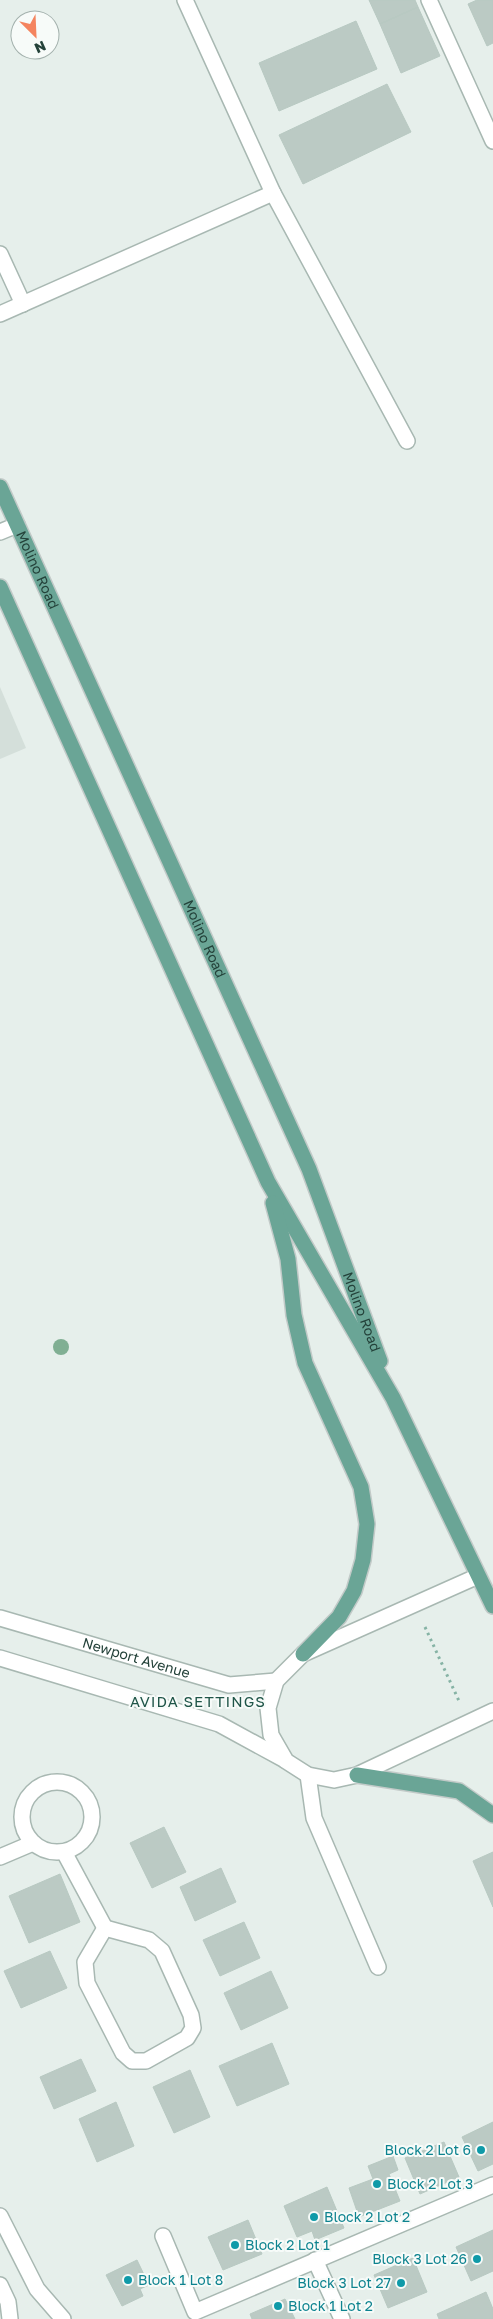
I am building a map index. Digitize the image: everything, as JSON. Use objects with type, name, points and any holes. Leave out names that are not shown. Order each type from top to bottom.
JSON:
[{"type":"main road","name":"Molino Road","points":[[0,487],[309,1169],[393,1398]]},
{"type":"main road","name":"Molino Road","points":[[0,587],[268,1182],[393,1398],[493,1606]]},
{"type":"main road","points":[[268,1182],[288,1259],[294,1315],[305,1363],[361,1487],[367,1524],[363,1560],[354,1591],[339,1616],[303,1654]]},
{"type":"main road","points":[[357,1775],[459,1791],[493,1816]]},
{"type":"street","points":[[185,0],[273,193],[407,441]]},
{"type":"street","points":[[434,2],[493,138]]},
{"type":"street","points":[[0,314],[273,193]]},
{"type":"street","points":[[0,254],[23,304]]},
{"type":"street","points":[[0,532],[17,525]]},
{"type":"street","points":[[286,1760],[271,1735],[268,1708],[276,1681],[303,1654],[478,1576]]},
{"type":"street","name":"Newport Avenue","points":[[0,1618],[230,1685],[276,1681]]},
{"type":"street","points":[[0,1658],[219,1724],[286,1760],[308,1775],[334,1780],[357,1775],[493,1711]]},
{"type":"street","points":[[308,1775],[314,1818],[378,1967]]},
{"type":"street","points":[[55,1782],[66,1783],[77,1788],[91,1806],[90,1830],[84,1840],[64,1852],[42,1849],[33,1843],[26,1834],[22,1822],[22,1811],[26,1800],[33,1791],[55,1782]]},
{"type":"street","points":[[0,1857],[33,1843]]},
{"type":"street","points":[[64,1852],[105,1928],[149,1940],[162,1951],[191,2015],[192,2028],[187,2038],[146,2061],[132,2062],[123,2053],[87,1983],[85,1962],[105,1928]]},
{"type":"street","points":[[163,2236],[195,2312],[493,2185]]},
{"type":"street","points":[[0,2216],[37,2289],[63,2319]]},
{"type":"street","points":[[315,2260],[342,2319]]},
{"type":"street","points":[[0,2285],[8,2302],[10,2319]]},
{"type":"path","points":[[414,1604],[469,1722]]},
{"type":"shaded area","points":[[0,687],[26,748],[0,759]]},
{"type":"building","points":[[369,0],[415,0],[418,7],[380,24]]},
{"type":"building","points":[[477,0],[493,0],[493,43],[487,46],[468,4]]},
{"type":"building","points":[[418,7],[440,56],[401,73],[380,24]]},
{"type":"building","points":[[356,21],[377,69],[279,111],[259,63]]},
{"type":"building","points":[[387,84],[411,132],[303,184],[279,135]]},
{"type":"building","points":[[164,1827],[186,1872],[152,1888],[130,1843]]},
{"type":"building","points":[[493,1852],[493,1907],[473,1861]]},
{"type":"building","points":[[221,1868],[236,1902],[195,1921],[180,1887]]},
{"type":"building","points":[[60,1874],[80,1922],[29,1943],[9,1896]]},
{"type":"building","points":[[244,1922],[260,1958],[220,1976],[203,1940]]},
{"type":"building","points":[[50,1951],[67,1988],[21,2008],[4,1971]]},
{"type":"building","points":[[271,1971],[288,2008],[241,2030],[224,1993]]},
{"type":"building","points":[[272,2043],[289,2084],[237,2106],[219,2066]]},
{"type":"building","points":[[81,2059],[96,2091],[54,2109],[40,2077]]},
{"type":"building","points":[[190,2070],[210,2117],[174,2133],[153,2087]]},
{"type":"building","points":[[116,2102],[134,2146],[97,2162],[79,2119]]},
{"type":"building","name":"Block 2 Lot 6","points":[[493,2122],[493,2164],[478,2171],[462,2137]]},
{"type":"building","points":[[444,2142],[459,2177],[420,2194],[405,2158]]},
{"type":"building","name":"Block 2 Lot 3","points":[[393,2156],[398,2170],[389,2174],[400,2201],[359,2217],[349,2188],[373,2179],[368,2166]]},
{"type":"building","name":"Block 2 Lot 2","points":[[327,2187],[344,2228],[315,2240],[312,2231],[297,2237],[284,2206]]},
{"type":"building","name":"Block 2 Lot 1","points":[[248,2220],[262,2254],[223,2270],[208,2237]]},
{"type":"building","name":"Block 3 Lot 26","points":[[493,2230],[493,2271],[471,2281],[456,2247]]},
{"type":"building","name":"Block 3 Lot 27","points":[[413,2258],[427,2292],[388,2308],[374,2275]]},
{"type":"building","name":"Block 1 Lot 8","points":[[137,2260],[149,2285],[140,2289],[143,2296],[122,2306],[106,2275]]},
{"type":"building","points":[[486,2292],[493,2309],[493,2319],[439,2319],[437,2314]]},
{"type":"building","name":"Block 1 Lot 2","points":[[285,2299],[295,2319],[252,2319],[250,2314]]},
{"type":"place","name":"Block 2 Lot 6","points":[[481,2150]]},
{"type":"place","name":"Block 2 Lot 3","points":[[377,2184]]},
{"type":"place","name":"Block 2 Lot 2","points":[[314,2217]]},
{"type":"place","name":"Block 2 Lot 1","points":[[235,2245]]},
{"type":"place","name":"Block 3 Lot 26","points":[[477,2259]]},
{"type":"place","name":"Block 1 Lot 8","points":[[128,2280]]},
{"type":"place","name":"Block 3 Lot 27","points":[[401,2283]]},
{"type":"place","name":"Block 1 Lot 2","points":[[278,2306]]},
{"type":"district","name":"AVIDA SETTINGS","points":[[198,1702]]}]
